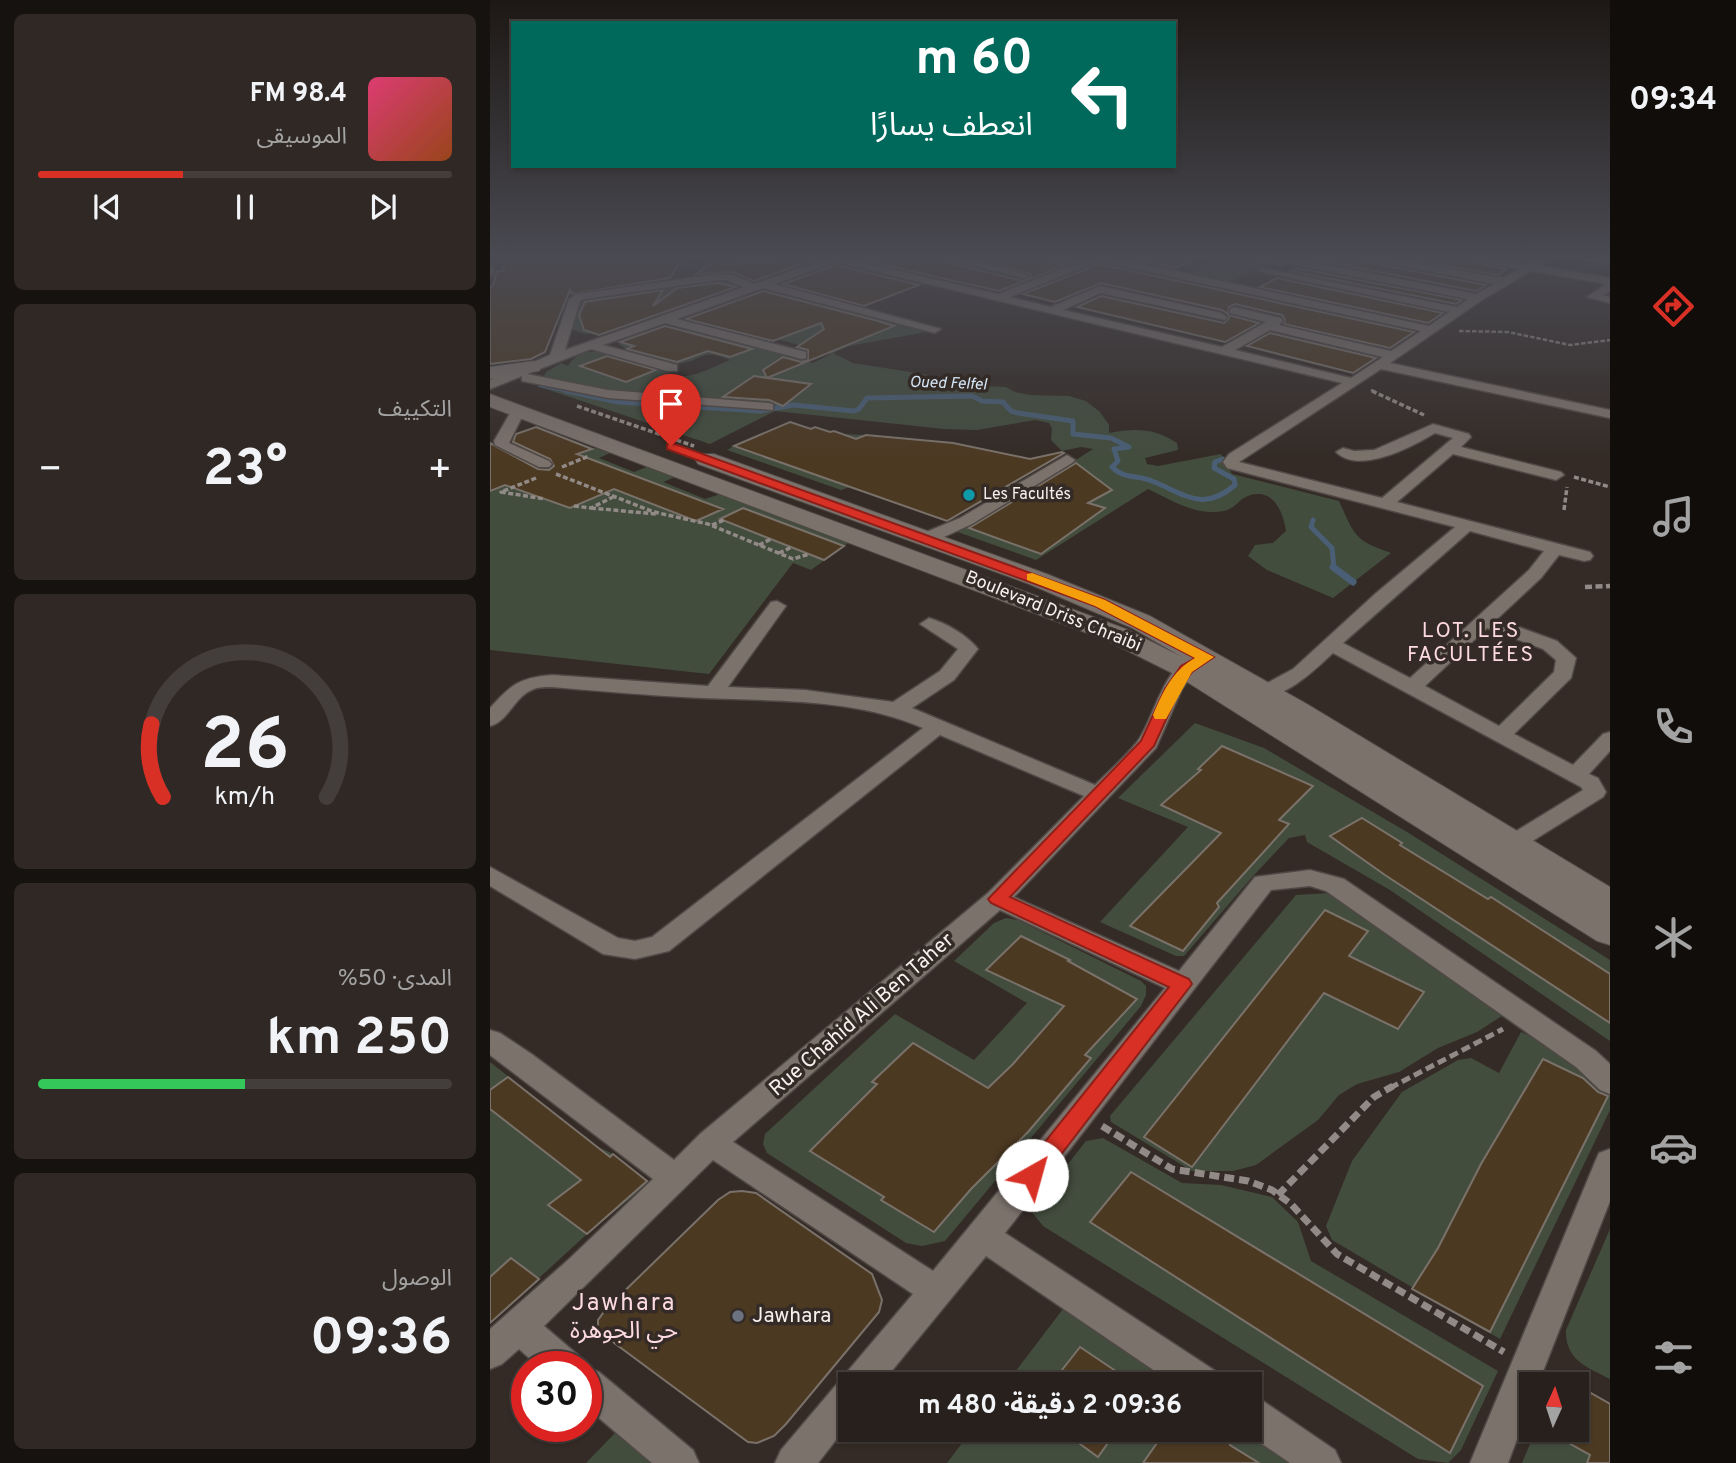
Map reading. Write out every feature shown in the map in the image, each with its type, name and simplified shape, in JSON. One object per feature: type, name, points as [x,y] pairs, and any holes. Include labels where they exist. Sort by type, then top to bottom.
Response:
[{"type":"main road","name":"Boulevard Driss Chraibi","points":[[491,385],[533,379],[925,539],[1100,603],[1610,932]]},
{"type":"main road","name":"Boulevard Driss Chraibi","points":[[533,379],[613,446],[1196,663],[1265,692],[1610,902]]},
{"type":"main road","points":[[491,385],[533,379]]},
{"type":"street","points":[[541,471],[502,445],[501,441],[562,323]]},
{"type":"street","points":[[533,379],[591,345],[658,323]]},
{"type":"street","points":[[681,323],[802,355]]},
{"type":"street","points":[[911,323],[935,329]]},
{"type":"street","points":[[1105,323],[1353,382]]},
{"type":"street","points":[[1179,340],[1210,323]]},
{"type":"street","points":[[1224,351],[1273,323]]},
{"type":"street","points":[[1412,323],[1435,328]]},
{"type":"street","points":[[1442,323],[1234,457],[1232,465],[1584,556]]},
{"type":"street","points":[[1268,326],[1392,355]]},
{"type":"street","points":[[591,345],[672,368]]},
{"type":"street","points":[[1379,365],[1610,414]]},
{"type":"street","points":[[533,379],[608,394],[768,407]]},
{"type":"street","points":[[1343,452],[1355,457],[1383,451],[1406,444],[1433,428],[1464,437],[1385,504]]},
{"type":"street","points":[[1449,449],[1563,475]]},
{"type":"street","points":[[925,539],[966,521],[1067,460]]},
{"type":"street","points":[[1265,692],[1300,673],[1466,525]]},
{"type":"street","points":[[1412,687],[1535,574],[1555,548]]},
{"type":"street","points":[[713,692],[777,606]]},
{"type":"street","points":[[1486,621],[1550,645],[1566,659],[1564,674],[1502,734]]},
{"type":"street","points":[[897,709],[951,672],[968,649],[962,642],[929,624]]},
{"type":"street","points":[[1331,645],[1592,783]]},
{"type":"street","name":"Rue Chahid Ali Ben Taher","points":[[490,1352],[711,1143],[997,899],[1148,743],[1172,689],[1196,663]]},
{"type":"street","points":[[490,720],[517,691],[529,683],[552,681],[805,696],[897,709],[1098,794]]},
{"type":"street","points":[[490,874],[612,947],[635,950],[660,944],[937,727]]},
{"type":"street","points":[[1513,843],[1595,792],[1592,783],[1610,738]]},
{"type":"street","points":[[869,1372],[983,1237],[1264,883],[1310,878],[1335,885],[1586,1059],[1610,1082]]},
{"type":"street","points":[[997,899],[1182,984]]},
{"type":"street","points":[[490,1041],[676,1178]]},
{"type":"street","points":[[711,1143],[936,1291]]},
{"type":"street","points":[[1489,1463],[1610,1162]]},
{"type":"street","points":[[983,1237],[1187,1372]]},
{"type":"street","points":[[519,1327],[547,1351]]},
{"type":"street","points":[[602,1397],[680,1463]]},
{"type":"street","points":[[794,1463],[838,1409]]},
{"type":"street","points":[[1262,1422],[1322,1463]]},
{"type":"path","points":[[1435,328],[1468,332],[1503,331],[1572,346],[1588,346],[1610,340]]},
{"type":"path","points":[[613,446],[550,472],[652,513]]},
{"type":"path","points":[[541,471],[501,492],[545,499]]},
{"type":"path","points":[[1563,475],[1564,509]]},
{"type":"path","points":[[591,508],[614,497]]},
{"type":"path","points":[[573,506],[674,516],[711,525],[793,559],[809,554]]},
{"type":"path","points":[[711,525],[724,520]]},
{"type":"path","points":[[758,545],[771,539]]},
{"type":"path","points":[[779,553],[792,547]]},
{"type":"path","points":[[1585,587],[1610,586]]},
{"type":"path","points":[[1278,1195],[1374,1097],[1526,1017]]},
{"type":"path","points":[[1081,1113],[1171,1168],[1201,1176],[1252,1182],[1293,1203],[1323,1241],[1337,1254],[1529,1366]]},
{"type":"green space","points":[[573,323],[630,323],[602,333],[585,334],[571,329]]},
{"type":"green space","points":[[721,323],[900,323],[932,331],[849,346],[833,353],[853,363],[924,374],[951,385],[1006,387],[1030,395],[1069,396],[1086,401],[1100,412],[1109,425],[1109,433],[1144,431],[1161,434],[1177,443],[1178,450],[1145,458],[1147,464],[1158,466],[1221,454],[1232,474],[1339,501],[1357,535],[1391,553],[1333,598],[1267,570],[1248,556],[1255,545],[1273,543],[1286,531],[1279,509],[1270,498],[1257,494],[1244,498],[1228,510],[1206,512],[1180,505],[1148,489],[1036,560],[955,531],[1008,503],[1093,449],[1081,447],[1062,451],[1051,440],[1052,428],[1049,423],[1035,420],[977,430],[944,429],[775,411],[710,444],[543,388],[540,382],[546,372],[561,363],[568,366],[578,356],[591,352],[623,357],[684,376],[730,360],[706,355],[685,363],[672,364],[638,354],[619,344],[638,334],[661,330],[687,330],[714,335],[813,363],[831,354]]},
{"type":"green space","points":[[843,434],[866,435],[799,468],[850,487],[841,490],[727,450],[734,446],[787,463]]},
{"type":"green space","points":[[595,448],[610,453],[599,458],[634,472],[647,467],[675,477],[663,482],[705,499],[720,494],[848,543],[811,570],[793,563],[709,674],[490,650],[490,491]]},
{"type":"green space","points":[[1195,723],[1264,748],[1407,832],[1610,960],[1610,1041],[1390,890],[1307,842],[1305,835],[1289,838],[1184,956],[1176,956],[1100,922],[1188,827],[1118,798]]},
{"type":"green space","points":[[1330,893],[1505,1014],[1477,1032],[1438,1048],[1399,1072],[1357,1084],[1339,1095],[1318,1120],[1256,1165],[1233,1171],[1192,1171],[1111,1122],[1110,1116],[1296,895]]},
{"type":"green space","points":[[1006,918],[1018,920],[1141,981],[1146,986],[1146,995],[1141,1006],[945,1241],[922,1246],[906,1243],[767,1153],[763,1144],[765,1134],[895,1014],[974,1060],[1027,1003],[954,961],[994,923]]},
{"type":"green space","points":[[1521,1032],[1561,1050],[1610,1089],[1610,1110],[1500,1339],[1332,1240],[1326,1226],[1352,1161],[1402,1092],[1458,1060],[1471,1058],[1499,1073]]},
{"type":"green space","points":[[490,1062],[598,1147],[613,1154],[650,1182],[587,1234],[490,1323]]},
{"type":"green space","points":[[1103,1138],[1182,1183],[1221,1185],[1272,1197],[1298,1222],[1311,1261],[1498,1371],[1461,1450],[1448,1463],[1418,1459],[1043,1226],[1031,1211],[1086,1141]]},
{"type":"green space","points":[[1610,1229],[1610,1379],[1573,1356],[1566,1330]]},
{"type":"green space","points":[[1066,1305],[1164,1372],[1015,1372]]},
{"type":"green space","points":[[1589,1391],[1610,1404],[1610,1463],[1522,1463],[1531,1442],[1589,1442]]},
{"type":"green space","points":[[617,1431],[653,1463],[586,1463]]},
{"type":"green space","points":[[1262,1440],[1296,1463],[947,1463],[963,1442],[1262,1442]]},
{"type":"building","points":[[490,323],[557,323],[545,352],[531,359],[490,364]]},
{"type":"building","points":[[582,323],[632,323],[599,335],[584,330]]},
{"type":"building","points":[[703,323],[820,323],[773,341]]},
{"type":"building","points":[[821,323],[885,323],[894,326],[767,378],[763,370],[783,357],[801,362],[808,360],[808,350],[797,347],[824,329]]},
{"type":"building","points":[[1146,323],[1259,323],[1225,342]]},
{"type":"building","points":[[1374,323],[1414,332],[1390,348],[1284,324]]},
{"type":"building","points":[[665,326],[752,349],[730,357],[708,351],[677,362],[627,349],[634,346],[620,342]]},
{"type":"building","points":[[1270,333],[1376,358],[1353,373],[1247,346]]},
{"type":"building","points":[[607,356],[656,370],[626,382],[580,366]]},
{"type":"building","points":[[754,376],[811,384],[783,406],[769,400],[723,397]]},
{"type":"building","points":[[790,422],[811,429],[815,427],[834,431],[856,439],[866,435],[953,443],[1030,459],[1064,453],[947,521],[734,446]]},
{"type":"building","points":[[536,427],[592,449],[577,454],[723,509],[696,521],[614,489],[570,508],[505,485],[490,491],[490,443],[538,469],[549,470],[554,466],[550,459],[513,442],[516,434]]},
{"type":"building","points":[[1076,463],[1112,490],[1088,503],[1105,508],[1041,554],[969,528]]},
{"type":"building","points":[[743,508],[844,546],[824,560],[720,519]]},
{"type":"building","points":[[1222,746],[1313,786],[1279,820],[1289,824],[1217,903],[1219,907],[1183,951],[1130,926],[1221,833],[1161,805],[1201,770],[1198,769]]},
{"type":"building","points":[[1362,818],[1402,843],[1400,845],[1488,899],[1491,897],[1610,974],[1610,1023],[1330,836]]},
{"type":"building","points":[[1325,910],[1368,931],[1349,956],[1424,992],[1398,1029],[1324,993],[1192,1167],[1144,1137]]},
{"type":"building","points":[[1021,936],[1070,960],[1068,961],[1137,999],[1085,1055],[1091,1058],[1028,1132],[971,1189],[934,1232],[881,1200],[884,1197],[810,1151],[877,1084],[872,1082],[913,1043],[988,1088],[1013,1064],[1064,1006],[986,970]]},
{"type":"building","points":[[1543,1059],[1583,1078],[1598,1092],[1608,1096],[1490,1332],[1412,1289],[1438,1248],[1481,1164]]},
{"type":"building","points":[[508,1077],[610,1157],[613,1154],[647,1181],[587,1234],[548,1205],[581,1180],[490,1109],[490,1090]]},
{"type":"building","points":[[1131,1172],[1483,1386],[1450,1453],[1090,1222]]},
{"type":"building","name":"Jawhara","points":[[730,1192],[756,1193],[872,1274],[882,1300],[879,1312],[786,1424],[774,1436],[757,1443],[748,1442],[598,1331],[598,1320],[606,1309],[718,1200]]},
{"type":"building","points":[[511,1258],[539,1279],[490,1323],[490,1277]]},
{"type":"building","points":[[1080,1347],[1117,1372],[1060,1372]]},
{"type":"building","points":[[1591,1393],[1610,1404],[1610,1463],[1587,1463],[1590,1455],[1567,1442],[1589,1442]]},
{"type":"building","points":[[1077,1442],[1109,1442],[1098,1457]]},
{"type":"building","points":[[1158,1442],[1229,1442],[1259,1463],[1143,1463]]},
{"type":"waterway","name":"Oued Felfel","points":[[540,385],[574,392]]},
{"type":"waterway","name":"Oued Felfel","points":[[566,391],[618,402],[760,411],[794,405],[854,411],[859,409],[867,398],[972,396],[982,401],[1003,402],[1011,411],[1018,413],[1073,421],[1073,434],[1111,438],[1129,447],[1114,449],[1118,461],[1112,467],[1116,471],[1203,499],[1213,498],[1235,485],[1234,479],[1214,468],[1215,462],[1223,459]]},
{"type":"waterway","name":"Oued Felfel","points":[[1313,520],[1311,527],[1332,548],[1334,568]]},
{"type":"waterway","name":"Oued Felfel","points":[[1334,568],[1353,582]]},
{"type":"slow traffic","points":[[1032,577],[1100,603],[1206,657],[1186,669],[1172,689],[1160,715]]},
{"type":"place","name":"Les Facultés","points":[[969,495]]},
{"type":"place","name":"Jawhara","points":[[738,1316]]},
{"type":"district","name":"LOT. LES FACULTÉES","points":[[1471,643]]},
{"type":"district","name":"Jawhara حي الجوهرة","points":[[624,1318]]},
{"type":"route","points":[[671,446],[1100,603],[1206,657],[1186,669],[1172,689],[1148,743],[997,899],[1182,984],[1032,1175]]}]
